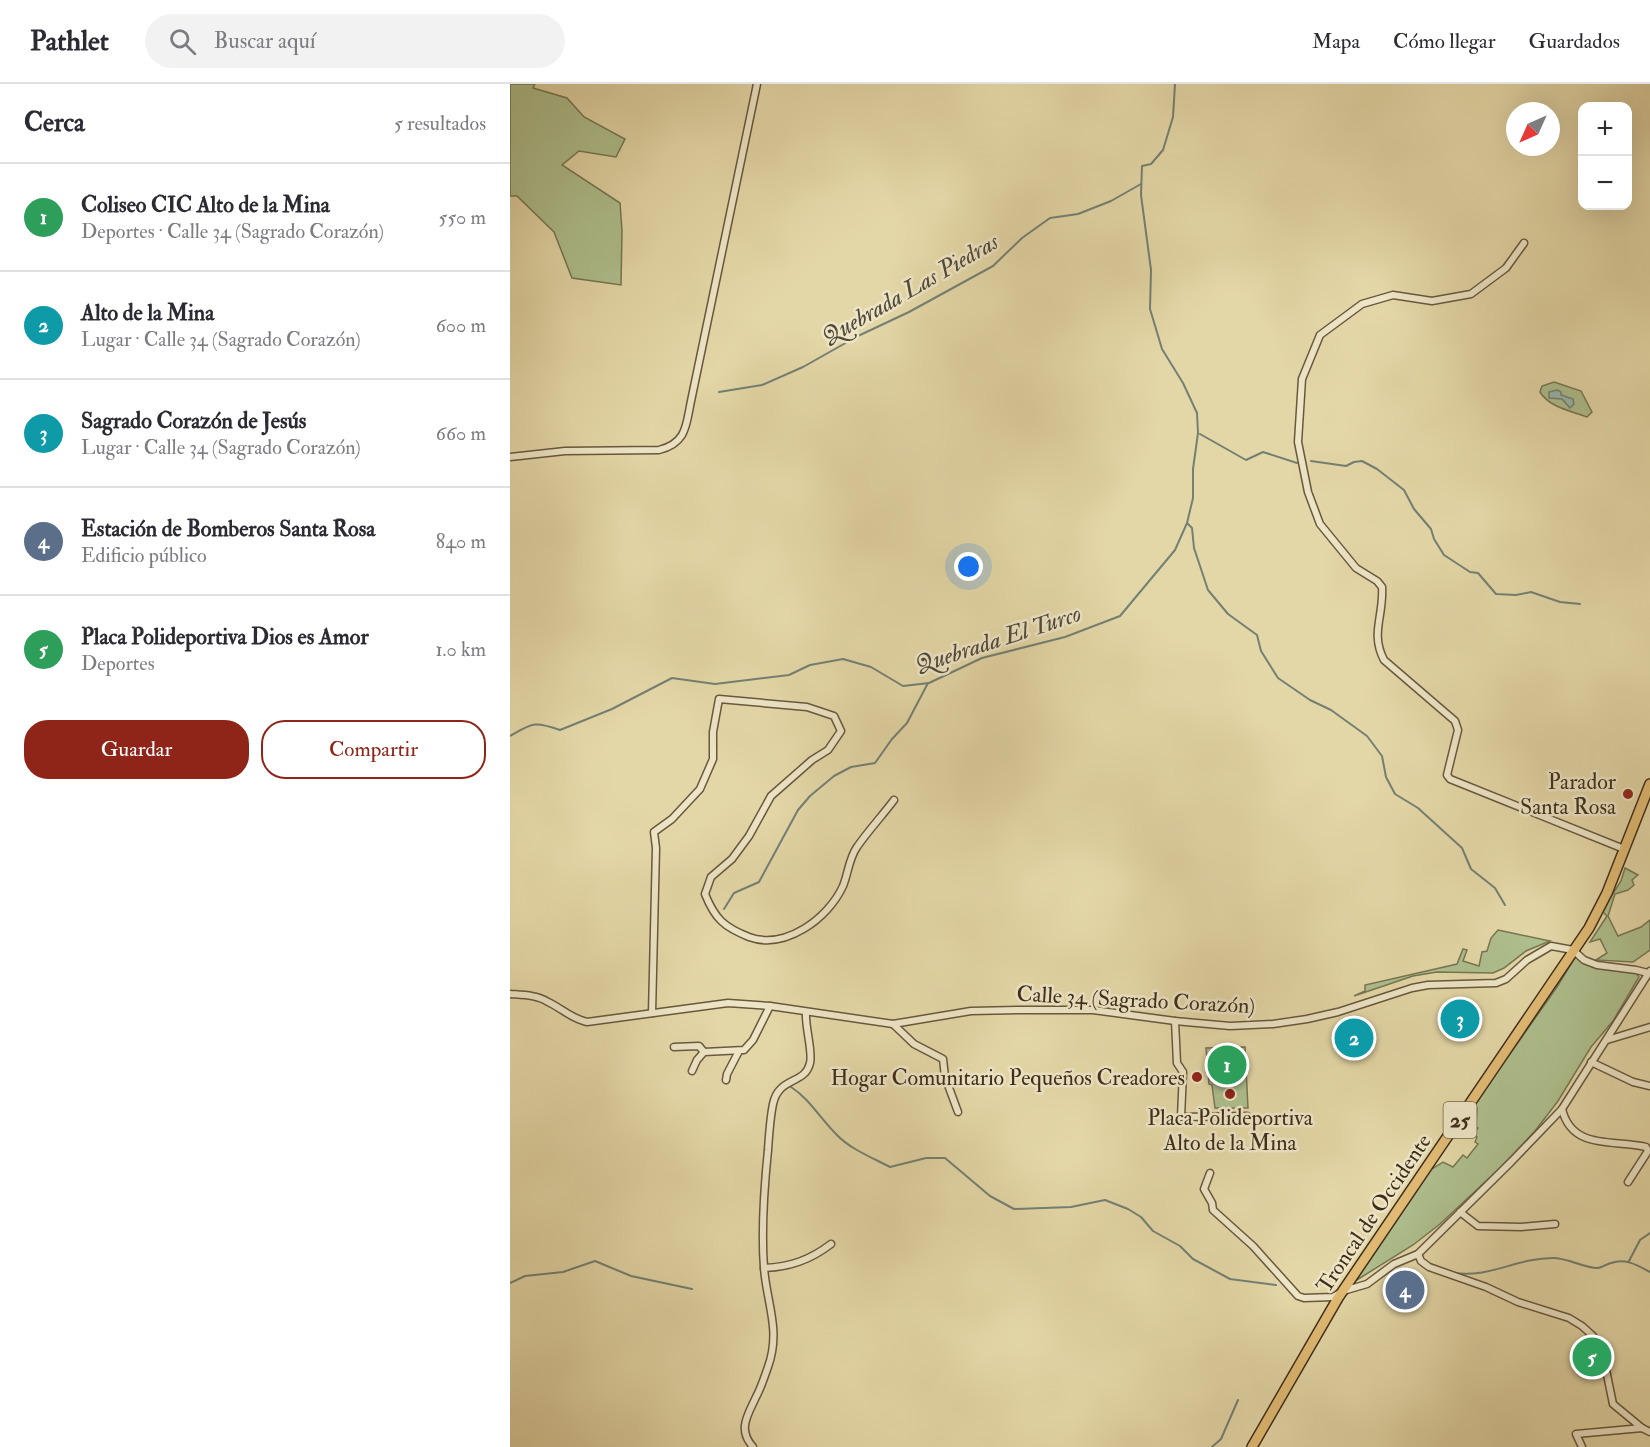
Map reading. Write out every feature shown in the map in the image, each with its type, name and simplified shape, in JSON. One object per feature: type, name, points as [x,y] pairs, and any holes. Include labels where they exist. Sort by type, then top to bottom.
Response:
[{"type":"main road","name":"Troncal de Occidente","points":[[1252,1447],[1343,1291],[1589,928],[1607,893],[1650,784]]},
{"type":"street","points":[[510,457],[565,452],[658,450],[679,441],[689,410],[757,84]]},
{"type":"street","points":[[1524,243],[1506,268],[1471,294],[1432,301],[1394,295],[1362,304],[1330,325],[1320,334],[1302,379],[1298,442],[1308,492],[1320,524],[1356,568],[1377,581],[1382,588],[1377,634],[1378,648],[1384,660],[1455,721],[1458,727],[1447,775],[1450,779],[1624,849]]},
{"type":"street","points":[[652,1013],[656,848],[654,832],[672,819],[700,789],[713,759],[713,732],[719,699],[807,706],[834,716],[841,731],[828,750],[812,760],[771,796],[749,837],[732,859],[711,877],[705,894],[712,912],[729,929],[754,938],[783,939],[805,928],[828,909],[842,888],[856,849],[894,800]]},
{"type":"street","name":"Calle 34 (Sagrado Corazón)","points":[[510,994],[533,996],[548,1001],[574,1019],[587,1022],[728,1003],[770,1006],[893,1024],[971,1011],[1093,1010],[1230,1026],[1293,1022],[1338,1012],[1428,985],[1496,983],[1506,979],[1527,960],[1551,946],[1573,950]]},
{"type":"street","points":[[1210,1173],[1204,1189],[1212,1203],[1213,1210],[1253,1246],[1298,1296],[1304,1298],[1333,1297],[1343,1291],[1367,1284],[1394,1264],[1418,1254],[1562,1109],[1649,972],[1597,965],[1584,960],[1573,950]]},
{"type":"street","points":[[692,1071],[704,1052],[744,1050],[753,1040],[770,1006]]},
{"type":"street","points":[[753,1447],[744,1431],[746,1416],[755,1400],[772,1354],[774,1332],[764,1268],[762,1194],[776,1093],[786,1083],[806,1073],[811,1060],[806,1013]]},
{"type":"street","points":[[1175,1021],[1177,1063],[1183,1072],[1181,1117],[1247,1116]]},
{"type":"street","points":[[893,1024],[914,1044],[943,1059],[945,1077],[958,1112]]},
{"type":"street","points":[[1607,1040],[1650,1027]]},
{"type":"street","points":[[674,1047],[699,1046],[704,1052]]},
{"type":"street","points":[[726,1080],[739,1051]]},
{"type":"street","points":[[1591,1062],[1633,1082],[1650,1086]]},
{"type":"street","points":[[1562,1109],[1564,1117],[1575,1132],[1599,1142],[1646,1147],[1648,1152],[1628,1182]]},
{"type":"street","points":[[1460,1212],[1478,1226],[1521,1227],[1555,1224]]},
{"type":"street","points":[[764,1268],[800,1262],[813,1257],[831,1244]]},
{"type":"street","points":[[1418,1254],[1421,1261],[1429,1267],[1486,1287],[1518,1302],[1569,1318],[1582,1326],[1593,1336],[1604,1360],[1613,1404],[1650,1432]]},
{"type":"street","points":[[1582,1447],[1576,1434],[1642,1428]]},
{"type":"green space","points":[[510,84],[535,84],[533,88],[567,98],[584,117],[625,139],[616,157],[579,151],[562,165],[620,203],[621,285],[572,278],[554,232],[517,196],[510,196]]},
{"type":"green space","points":[[1554,382],[1581,391],[1592,412],[1587,417],[1549,401],[1540,392],[1542,386]]},
{"type":"green space","points":[[1625,868],[1638,875],[1632,880],[1634,885],[1628,890],[1615,894],[1608,916],[1618,936],[1641,927],[1650,920],[1650,950],[1633,962],[1596,960],[1607,953],[1600,939],[1590,942],[1607,916],[1602,911],[1621,881]]},
{"type":"green space","points":[[1498,930],[1550,941],[1526,951],[1504,968],[1493,973],[1437,972],[1413,976],[1354,996],[1365,991],[1365,985],[1457,964],[1463,949],[1467,950],[1463,961],[1479,966],[1482,952],[1487,951],[1491,938]]},
{"type":"green space","points":[[1577,954],[1584,960],[1635,972],[1639,977],[1613,1021],[1591,1047],[1558,1101],[1535,1131],[1500,1168],[1440,1224],[1413,1245],[1352,1283],[1430,1170],[1443,1162],[1453,1167],[1463,1155],[1467,1158],[1478,1144],[1475,1142],[1477,1137],[1473,1134],[1478,1128],[1476,1127],[1477,1108],[1474,1105],[1557,987]]},
{"type":"green space","points":[[1245,1047],[1248,1108],[1215,1108],[1212,1085],[1209,1084],[1206,1048]]},
{"type":"green space","points":[[1594,1340],[1605,1369],[1590,1375],[1580,1345]]},
{"type":"water","points":[[1557,390],[1561,392],[1561,395],[1573,399],[1574,404],[1570,408],[1562,399],[1549,398],[1549,392]]},
{"type":"waterway","name":"Quebrada El Turco","points":[[510,736],[534,725],[544,725],[560,730],[612,709],[672,678],[715,684],[789,675],[810,665],[843,659],[871,667],[903,686],[929,683],[982,658],[1065,637],[1120,616],[1175,550],[1187,523],[1193,498],[1193,469],[1198,433],[1197,413],[1183,383],[1162,349],[1150,309],[1151,270],[1141,195],[1142,166],[1151,164],[1163,150],[1173,117],[1175,84]]},
{"type":"waterway","name":"Quebrada Las Piedras","points":[[719,392],[762,385],[803,367],[993,266],[1022,238],[1050,218],[1078,214],[1111,201],[1141,184]]},
{"type":"waterway","points":[[1200,434],[1246,460],[1263,452],[1297,463]]},
{"type":"waterway","points":[[1311,461],[1346,466],[1362,461],[1377,469],[1404,490],[1414,509],[1431,529],[1444,555],[1470,572],[1478,573],[1496,594],[1516,595],[1531,592],[1560,602],[1580,604]]},
{"type":"waterway","points":[[1187,523],[1192,528],[1194,548],[1208,590],[1228,614],[1257,635],[1261,651],[1278,678],[1310,700],[1331,710],[1367,736],[1382,756],[1386,777],[1395,794],[1418,808],[1462,848],[1471,869],[1495,888],[1505,905]]},
{"type":"waterway","points":[[724,909],[734,893],[759,882],[798,810],[810,796],[834,776],[851,767],[875,763],[907,723],[928,683]]},
{"type":"waterway","points":[[791,1087],[804,1097],[848,1145],[890,1167],[926,1158],[945,1158],[990,1196],[1014,1209],[1071,1207],[1105,1200],[1141,1217],[1153,1231],[1180,1246],[1193,1259],[1230,1279],[1276,1285]]},
{"type":"waterway","points":[[1629,1261],[1640,1240],[1650,1233]]},
{"type":"waterway","points":[[1454,1273],[1480,1273],[1527,1261],[1553,1258],[1594,1268],[1600,1268],[1609,1263],[1627,1262],[1650,1272]]},
{"type":"waterway","points":[[510,1283],[525,1276],[563,1272],[595,1261],[631,1276],[692,1289]]},
{"type":"waterway","points":[[1424,1261],[1435,1266]]},
{"type":"waterway","points":[[1315,1287],[1329,1279],[1337,1280]]},
{"type":"waterway","points":[[1212,1447],[1221,1439],[1238,1400]]},
{"type":"place","name":"Parador Santa Rosa","points":[[1628,794]]},
{"type":"place","name":"Sagrado Corazón de Jesús","points":[[1460,1019]]},
{"type":"place","name":"Alto de la Mina","points":[[1354,1038]]},
{"type":"place","name":"Coliseo CIC Alto de la Mina","points":[[1227,1065]]},
{"type":"place","name":"Hogar Comunitario Pequeños Creadores","points":[[1197,1077]]},
{"type":"place","name":"Placa Polideportiva Alto de la Mina","points":[[1230,1094]]},
{"type":"place","name":"Estación de Bomberos Santa Rosa","points":[[1405,1290]]},
{"type":"place","name":"Placa Polideportiva Dios es Amor","points":[[1592,1357]]}]
